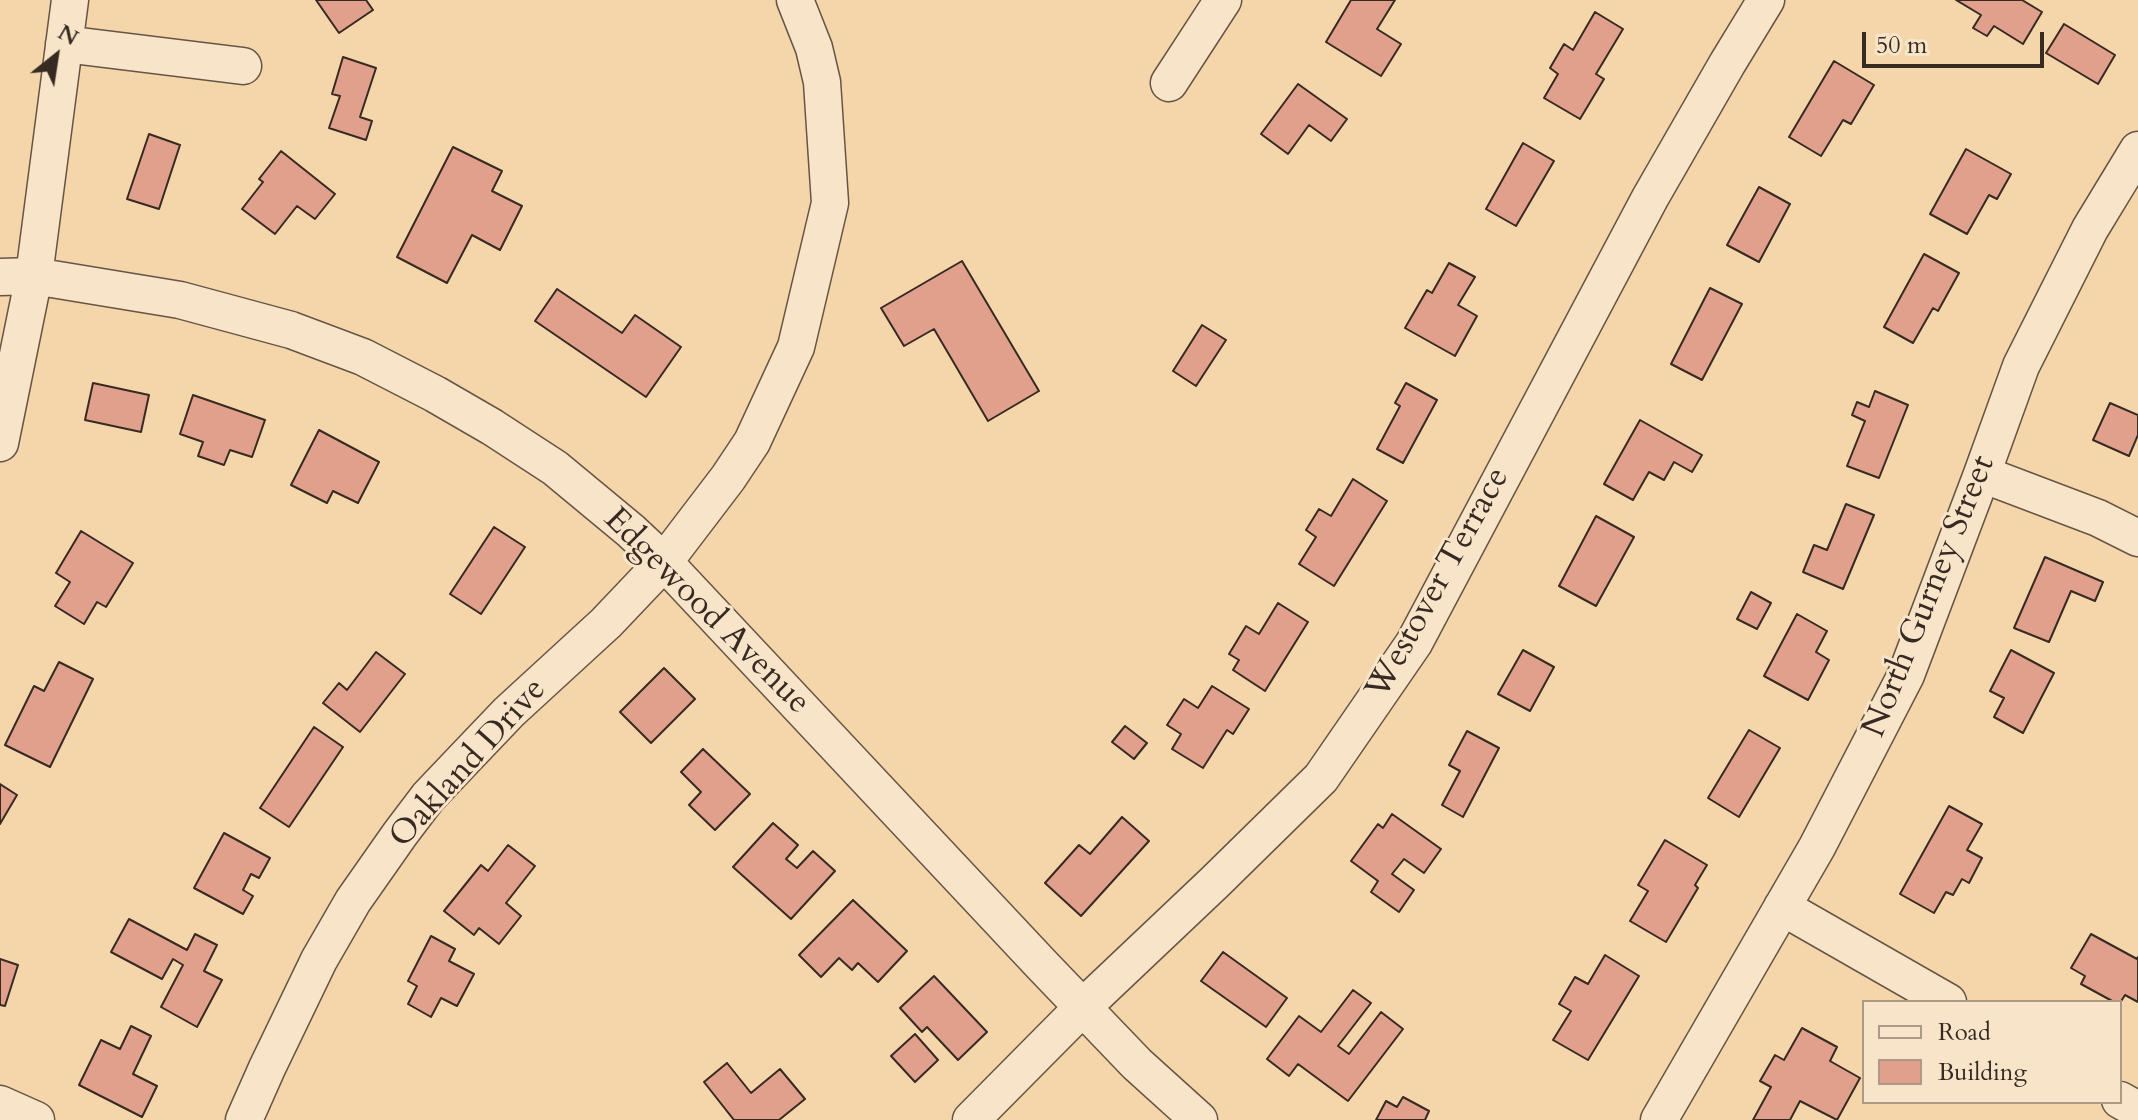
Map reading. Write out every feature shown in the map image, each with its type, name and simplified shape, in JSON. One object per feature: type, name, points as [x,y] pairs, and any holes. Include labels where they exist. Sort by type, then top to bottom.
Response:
[{"type":"street","points":[[0,443],[17,276],[64,44],[70,0]]},
{"type":"street","name":"Oakland Drive","points":[[244,1120],[319,960],[353,901],[400,834],[428,797],[509,712],[606,623],[664,562],[752,442],[796,347],[830,203],[822,82],[814,48],[795,0]]},
{"type":"street","points":[[1169,83],[1223,0]]},
{"type":"street","name":"Westover Terrace","points":[[971,1120],[1083,1007],[1321,778],[1414,643],[1642,212],[1766,0]]},
{"type":"street","points":[[64,44],[243,66]]},
{"type":"street","name":"North Gurney Street","points":[[1659,1120],[1817,847],[1906,675],[2021,366],[2090,229],[2138,150]]},
{"type":"street","name":"Edgewood Avenue","points":[[17,276],[180,300],[291,330],[363,357],[471,415],[555,468],[664,562],[1042,965],[1137,1064],[1199,1120]]},
{"type":"street","points":[[1982,474],[2098,518],[2138,538]]},
{"type":"street","points":[[1782,907],[1945,1000]]},
{"type":"street","points":[[0,1104],[36,1120]]},
{"type":"building","points":[[316,0],[366,0],[373,10],[339,33]]},
{"type":"building","points":[[1351,0],[1395,0],[1377,29],[1401,44],[1381,76],[1326,42]]},
{"type":"building","points":[[1956,0],[2022,0],[2042,12],[2023,44],[1994,26],[1987,36],[1973,28],[1981,15]]},
{"type":"building","points":[[1595,12],[1623,29],[1596,74],[1604,79],[1580,119],[1544,98],[1558,74],[1550,68],[1564,44],[1573,50]]},
{"type":"building","points":[[2064,24],[2115,55],[2098,84],[2046,53]]},
{"type":"building","points":[[343,57],[376,68],[360,117],[372,121],[366,140],[329,128],[340,96],[332,94]]},
{"type":"building","points":[[1834,61],[1874,85],[1851,124],[1843,120],[1821,156],[1789,137]]},
{"type":"building","points":[[1298,84],[1347,119],[1331,141],[1309,125],[1288,154],[1261,134]]},
{"type":"building","points":[[149,134],[180,145],[159,209],[127,199]]},
{"type":"building","points":[[1523,143],[1554,161],[1516,226],[1486,209]]},
{"type":"building","points":[[453,147],[502,171],[492,191],[522,206],[500,250],[472,235],[447,283],[397,257]]},
{"type":"building","points":[[1966,149],[2011,174],[1997,199],[1989,195],[1967,234],[1930,214]]},
{"type":"building","points":[[281,151],[335,194],[315,219],[297,206],[275,234],[242,209],[263,182],[259,179]]},
{"type":"building","points":[[1759,187],[1790,204],[1759,262],[1727,245]]},
{"type":"building","points":[[1924,254],[1959,273],[1938,311],[1933,308],[1913,343],[1884,327]]},
{"type":"building","points":[[962,261],[1039,391],[988,421],[934,329],[904,346],[881,308]]},
{"type":"building","points":[[1449,263],[1475,277],[1458,305],[1477,316],[1455,356],[1405,328],[1427,290],[1432,293]]},
{"type":"building","points":[[1710,288],[1742,304],[1702,380],[1671,364]]},
{"type":"building","points":[[557,289],[622,333],[635,315],[681,347],[646,397],[535,321]]},
{"type":"building","points":[[1202,325],[1226,340],[1196,386],[1173,371]]},
{"type":"building","points":[[93,383],[149,395],[141,432],[85,420]]},
{"type":"building","points":[[1406,383],[1437,400],[1403,463],[1377,449],[1400,406],[1395,403]]},
{"type":"building","points":[[1875,391],[1908,405],[1879,478],[1847,466],[1865,421],[1852,415],[1857,402],[1869,407]]},
{"type":"building","points":[[193,395],[265,420],[252,457],[230,450],[224,465],[198,456],[203,442],[180,434]]},
{"type":"building","points":[[2110,403],[2138,415],[2138,435],[2129,456],[2093,440]]},
{"type":"building","points":[[1640,420],[1702,455],[1692,472],[1674,462],[1664,480],[1649,472],[1633,500],[1604,484]]},
{"type":"building","points":[[319,430],[379,462],[358,503],[333,491],[327,503],[291,485]]},
{"type":"building","points":[[1353,479],[1387,501],[1334,586],[1299,564],[1316,537],[1306,530],[1319,509],[1331,516]]},
{"type":"building","points":[[1846,504],[1874,515],[1843,589],[1803,572],[1814,545],[1827,550]]},
{"type":"building","points":[[1596,516],[1634,537],[1596,606],[1559,586]]},
{"type":"building","points":[[494,527],[525,547],[481,614],[450,594]]},
{"type":"building","points":[[81,531],[133,563],[106,607],[97,602],[84,624],[55,606],[70,582],[56,573]]},
{"type":"building","points":[[2045,557],[2103,582],[2095,601],[2071,591],[2049,642],[2014,628]]},
{"type":"building","points":[[1751,592],[1771,603],[1757,629],[1737,619]]},
{"type":"building","points":[[1278,603],[1308,622],[1265,691],[1233,670],[1239,660],[1229,654],[1246,626],[1259,634]]},
{"type":"building","points":[[1797,614],[1827,631],[1816,652],[1829,660],[1808,700],[1764,676]]},
{"type":"building","points":[[1523,650],[1554,667],[1530,711],[1498,694]]},
{"type":"building","points":[[2011,650],[2054,673],[2023,733],[1994,717],[2004,698],[1990,691]]},
{"type":"building","points":[[376,652],[405,674],[360,732],[323,703],[339,683],[347,690]]},
{"type":"building","points":[[59,662],[93,679],[50,767],[5,745],[34,686],[44,691]]},
{"type":"building","points":[[664,668],[695,699],[651,743],[620,712]]},
{"type":"building","points":[[1212,686],[1249,709],[1233,734],[1227,730],[1203,768],[1172,749],[1181,734],[1167,725],[1184,699],[1198,708]]},
{"type":"building","points":[[1125,726],[1147,743],[1134,759],[1112,742]]},
{"type":"building","points":[[314,727],[343,747],[289,827],[260,808]]},
{"type":"building","points":[[1749,730],[1780,748],[1739,817],[1708,798]]},
{"type":"building","points":[[1467,731],[1499,748],[1463,817],[1442,805],[1460,771],[1449,765]]},
{"type":"building","points":[[703,749],[750,794],[715,830],[689,805],[701,792],[681,772]]},
{"type":"building","points":[[0,784],[17,795],[0,824]]},
{"type":"building","points":[[1949,806],[1982,824],[1967,850],[1982,858],[1969,883],[1962,879],[1953,895],[1946,892],[1934,913],[1900,894]]},
{"type":"building","points":[[1392,814],[1441,849],[1424,873],[1404,859],[1392,874],[1414,890],[1399,912],[1371,892],[1378,881],[1351,861],[1378,824],[1383,828]]},
{"type":"building","points":[[1122,817],[1149,841],[1081,916],[1045,883],[1079,845],[1090,854]]},
{"type":"building","points":[[773,823],[798,845],[786,859],[797,868],[813,851],[835,871],[791,919],[733,867]]},
{"type":"building","points":[[224,833],[270,858],[259,878],[251,874],[243,890],[253,896],[243,914],[194,888]]},
{"type":"building","points":[[1665,840],[1707,865],[1695,885],[1698,888],[1666,942],[1630,921],[1648,891],[1638,885]]},
{"type":"building","points":[[508,845],[535,866],[506,903],[521,916],[499,944],[479,928],[474,935],[444,911],[481,865],[488,871]]},
{"type":"building","points":[[853,900],[907,951],[878,982],[858,963],[852,970],[839,958],[821,977],[799,955]]},
{"type":"building","points":[[129,919],[187,950],[195,934],[217,945],[204,971],[222,980],[197,1027],[161,1007],[183,965],[173,959],[162,979],[111,952]]},
{"type":"building","points":[[2091,934],[2138,957],[2138,1002],[2125,995],[2122,1000],[2110,1000],[2081,984],[2085,976],[2071,968]]},
{"type":"building","points":[[431,936],[455,949],[449,961],[474,974],[457,1006],[441,998],[431,1017],[408,1004],[417,986],[408,981]]},
{"type":"building","points":[[1223,952],[1287,998],[1266,1027],[1201,981]]},
{"type":"building","points":[[1605,955],[1639,976],[1588,1060],[1553,1040],[1571,1011],[1559,1004],[1575,977],[1588,984]]},
{"type":"building","points":[[0,959],[18,965],[5,1006],[0,1005]]},
{"type":"building","points":[[934,976],[987,1032],[958,1060],[927,1027],[922,1032],[900,1008]]},
{"type":"building","points":[[1353,990],[1371,1003],[1338,1046],[1349,1054],[1381,1012],[1403,1029],[1348,1101],[1298,1064],[1289,1076],[1267,1059],[1299,1016],[1321,1032]]},
{"type":"building","points":[[131,1026],[151,1036],[133,1074],[157,1086],[142,1117],[79,1085],[101,1040],[120,1049]]},
{"type":"building","points":[[1802,1028],[1837,1047],[1830,1061],[1860,1078],[1837,1120],[1800,1101],[1790,1120],[1753,1120],[1771,1087],[1760,1081],[1775,1055],[1784,1060]]},
{"type":"building","points":[[915,1034],[938,1060],[915,1082],[891,1056]]},
{"type":"building","points":[[727,1063],[751,1093],[780,1069],[805,1099],[779,1120],[734,1120],[704,1082]]},
{"type":"building","points":[[1403,1097],[1429,1111],[1425,1120],[1376,1120],[1386,1101],[1397,1107]]}]
